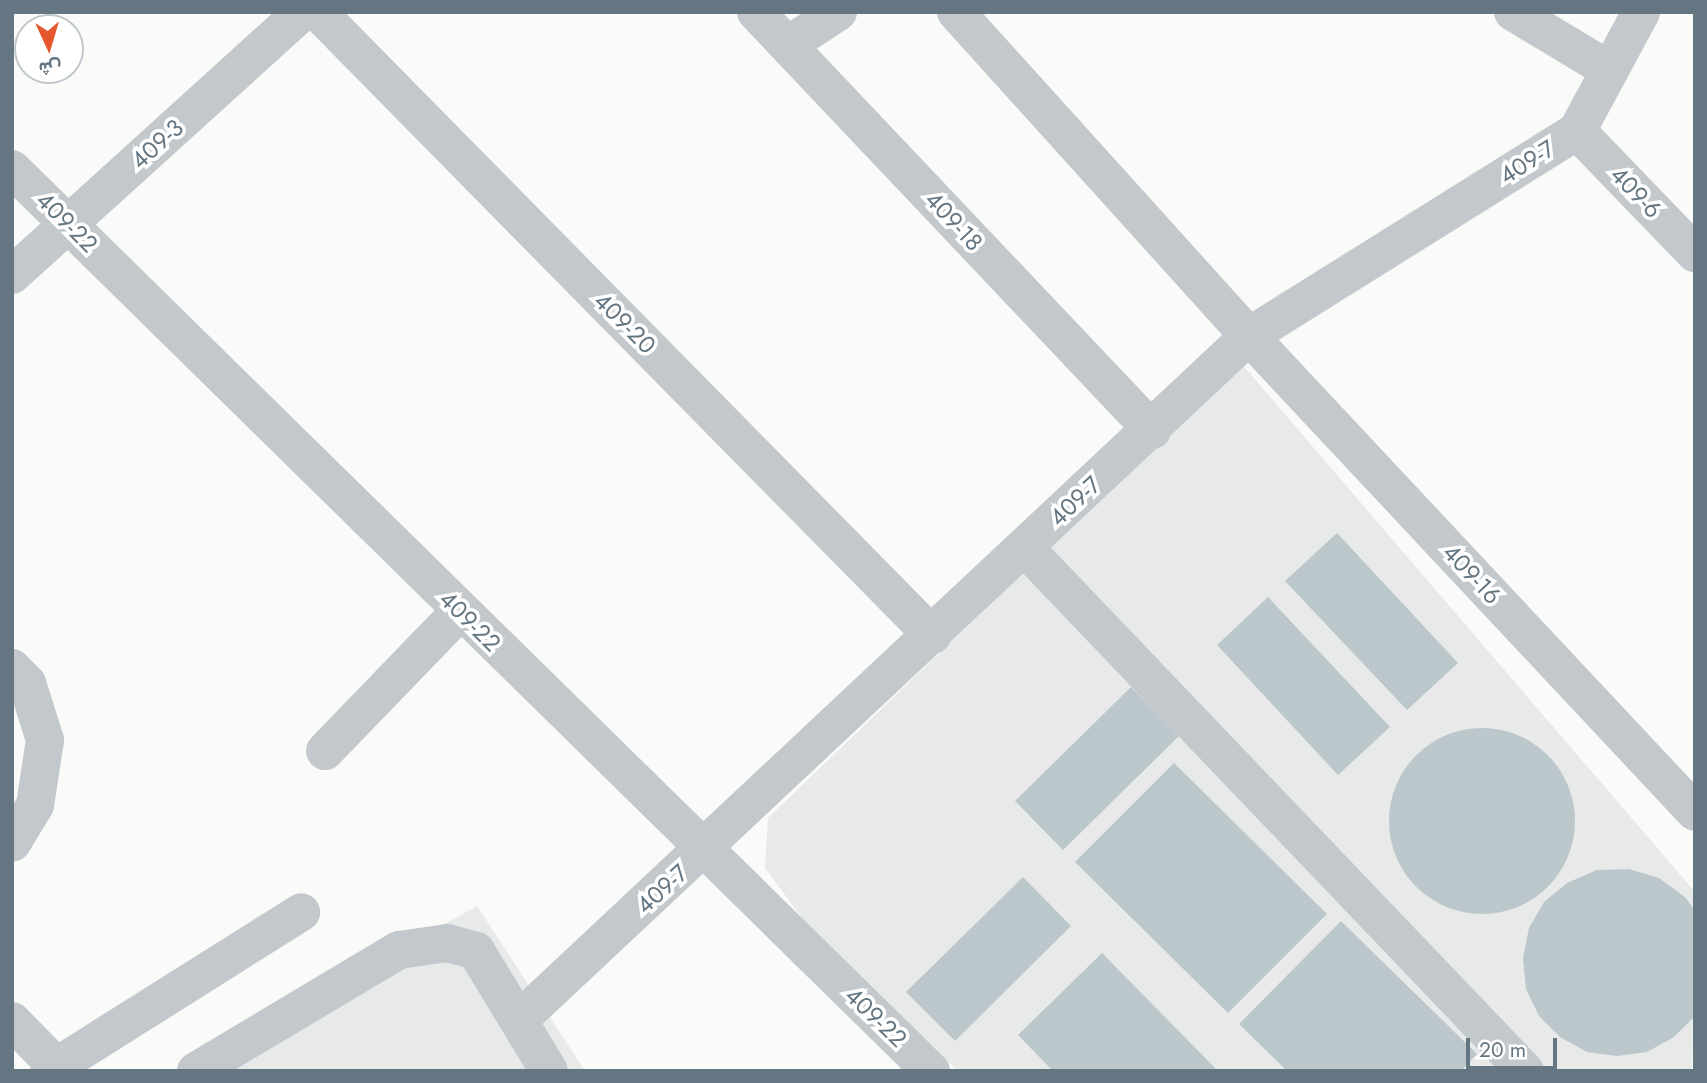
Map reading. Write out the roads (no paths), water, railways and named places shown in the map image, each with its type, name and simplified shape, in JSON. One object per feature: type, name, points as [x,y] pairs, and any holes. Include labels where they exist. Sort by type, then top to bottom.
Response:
[{"type":"street","name":"409-3","points":[[12,275],[302,12]]},
{"type":"street","name":"409-20","points":[[318,12],[932,635]]},
{"type":"street","name":"409-18","points":[[756,12],[1152,430]]},
{"type":"street","points":[[788,45],[838,12]]},
{"type":"street","name":"409-16","points":[[956,12],[1249,336],[1695,812]]},
{"type":"street","points":[[1513,12],[1609,70]]},
{"type":"street","name":"409-7","points":[[519,1020],[704,852],[1249,336],[1577,131],[1641,12]]},
{"type":"street","name":"409-6","points":[[1577,131],[1695,253]]},
{"type":"street","name":"409-22","points":[[12,169],[704,852],[931,1071]]},
{"type":"street","points":[[1025,548],[1525,1071]]},
{"type":"street","points":[[324,751],[460,611]]},
{"type":"street","points":[[12,668],[27,682],[45,740],[35,805],[12,843]]},
{"type":"street","points":[[12,1021],[53,1068],[301,912]]},
{"type":"street","points":[[196,1071],[399,950],[428,943],[476,951],[549,1071]]}]
